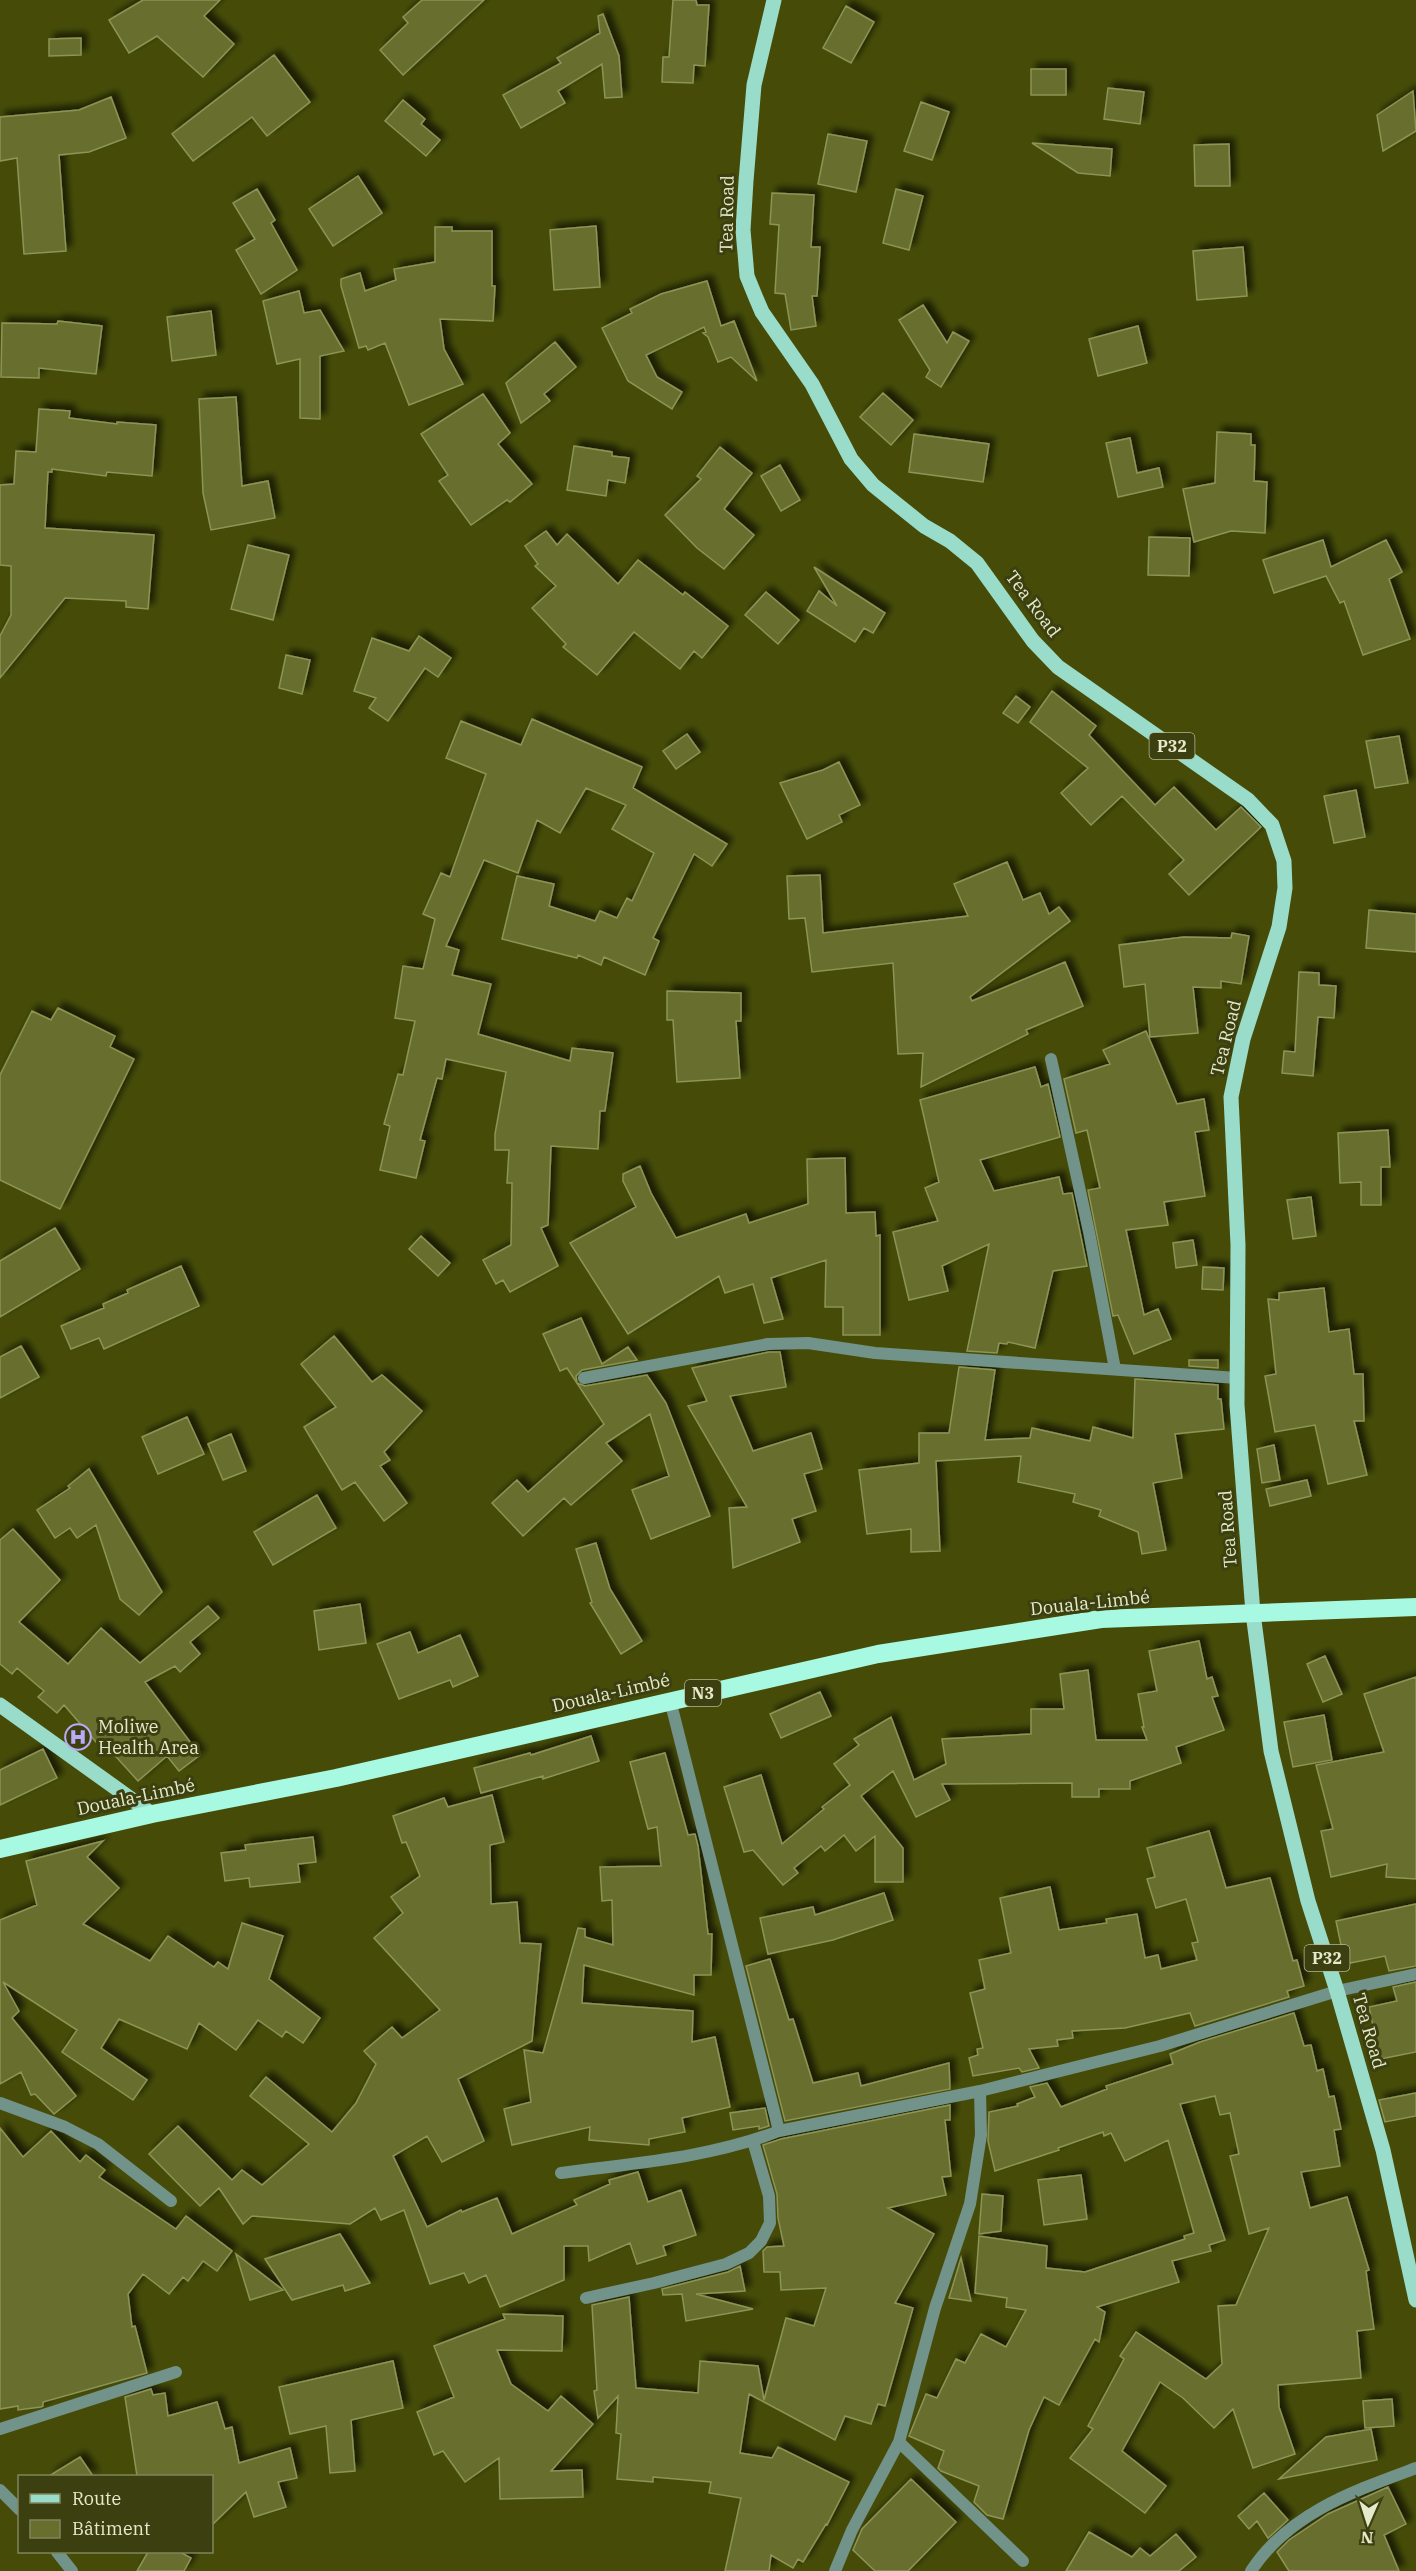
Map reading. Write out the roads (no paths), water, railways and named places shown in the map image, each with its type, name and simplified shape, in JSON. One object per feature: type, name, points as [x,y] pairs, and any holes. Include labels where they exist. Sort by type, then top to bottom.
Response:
[{"type":"highway","name":"Douala-Limbé","points":[[0,1849],[152,1814],[336,1778],[878,1654],[1101,1619],[1416,1607]]},
{"type":"main road","name":"Tea Road","points":[[774,0],[754,85],[743,230],[747,276],[762,312],[812,384],[850,459],[873,484],[924,526],[950,541],[977,563],[1033,641],[1058,667],[1248,800],[1272,825],[1284,861],[1285,888],[1279,927],[1243,1039],[1231,1097],[1238,1245],[1237,1405],[1253,1613],[1271,1751],[1308,1901],[1337,1991],[1383,2150],[1416,2300]]},
{"type":"main road","points":[[0,1705],[152,1814]]},
{"type":"street","points":[[1051,1059],[1089,1232],[1115,1369]]},
{"type":"street","points":[[584,1378],[768,1344],[808,1343],[875,1353],[1237,1378]]},
{"type":"street","points":[[670,1700],[779,2131]]},
{"type":"street","points":[[561,2173],[705,2153],[753,2141],[779,2131],[980,2091],[1160,2046],[1337,1991],[1416,1974]]},
{"type":"street","points":[[835,2571],[852,2530],[898,2442],[935,2308],[970,2204],[981,2134],[980,2091]]},
{"type":"street","points":[[0,2103],[65,2127],[98,2144],[171,2201]]},
{"type":"street","points":[[586,2298],[726,2264],[749,2253],[761,2241],[770,2223],[769,2196],[753,2141]]},
{"type":"street","points":[[0,2430],[176,2372]]},
{"type":"street","points":[[898,2442],[1023,2561]]},
{"type":"street","points":[[1251,2571],[1274,2543],[1304,2516],[1358,2489],[1416,2468]]},
{"type":"street","points":[[0,2490],[18,2508]]},
{"type":"street","points":[[58,2553],[72,2571]]},
{"type":"place","name":"Moliwe Health Area","points":[[78,1737]]}]
